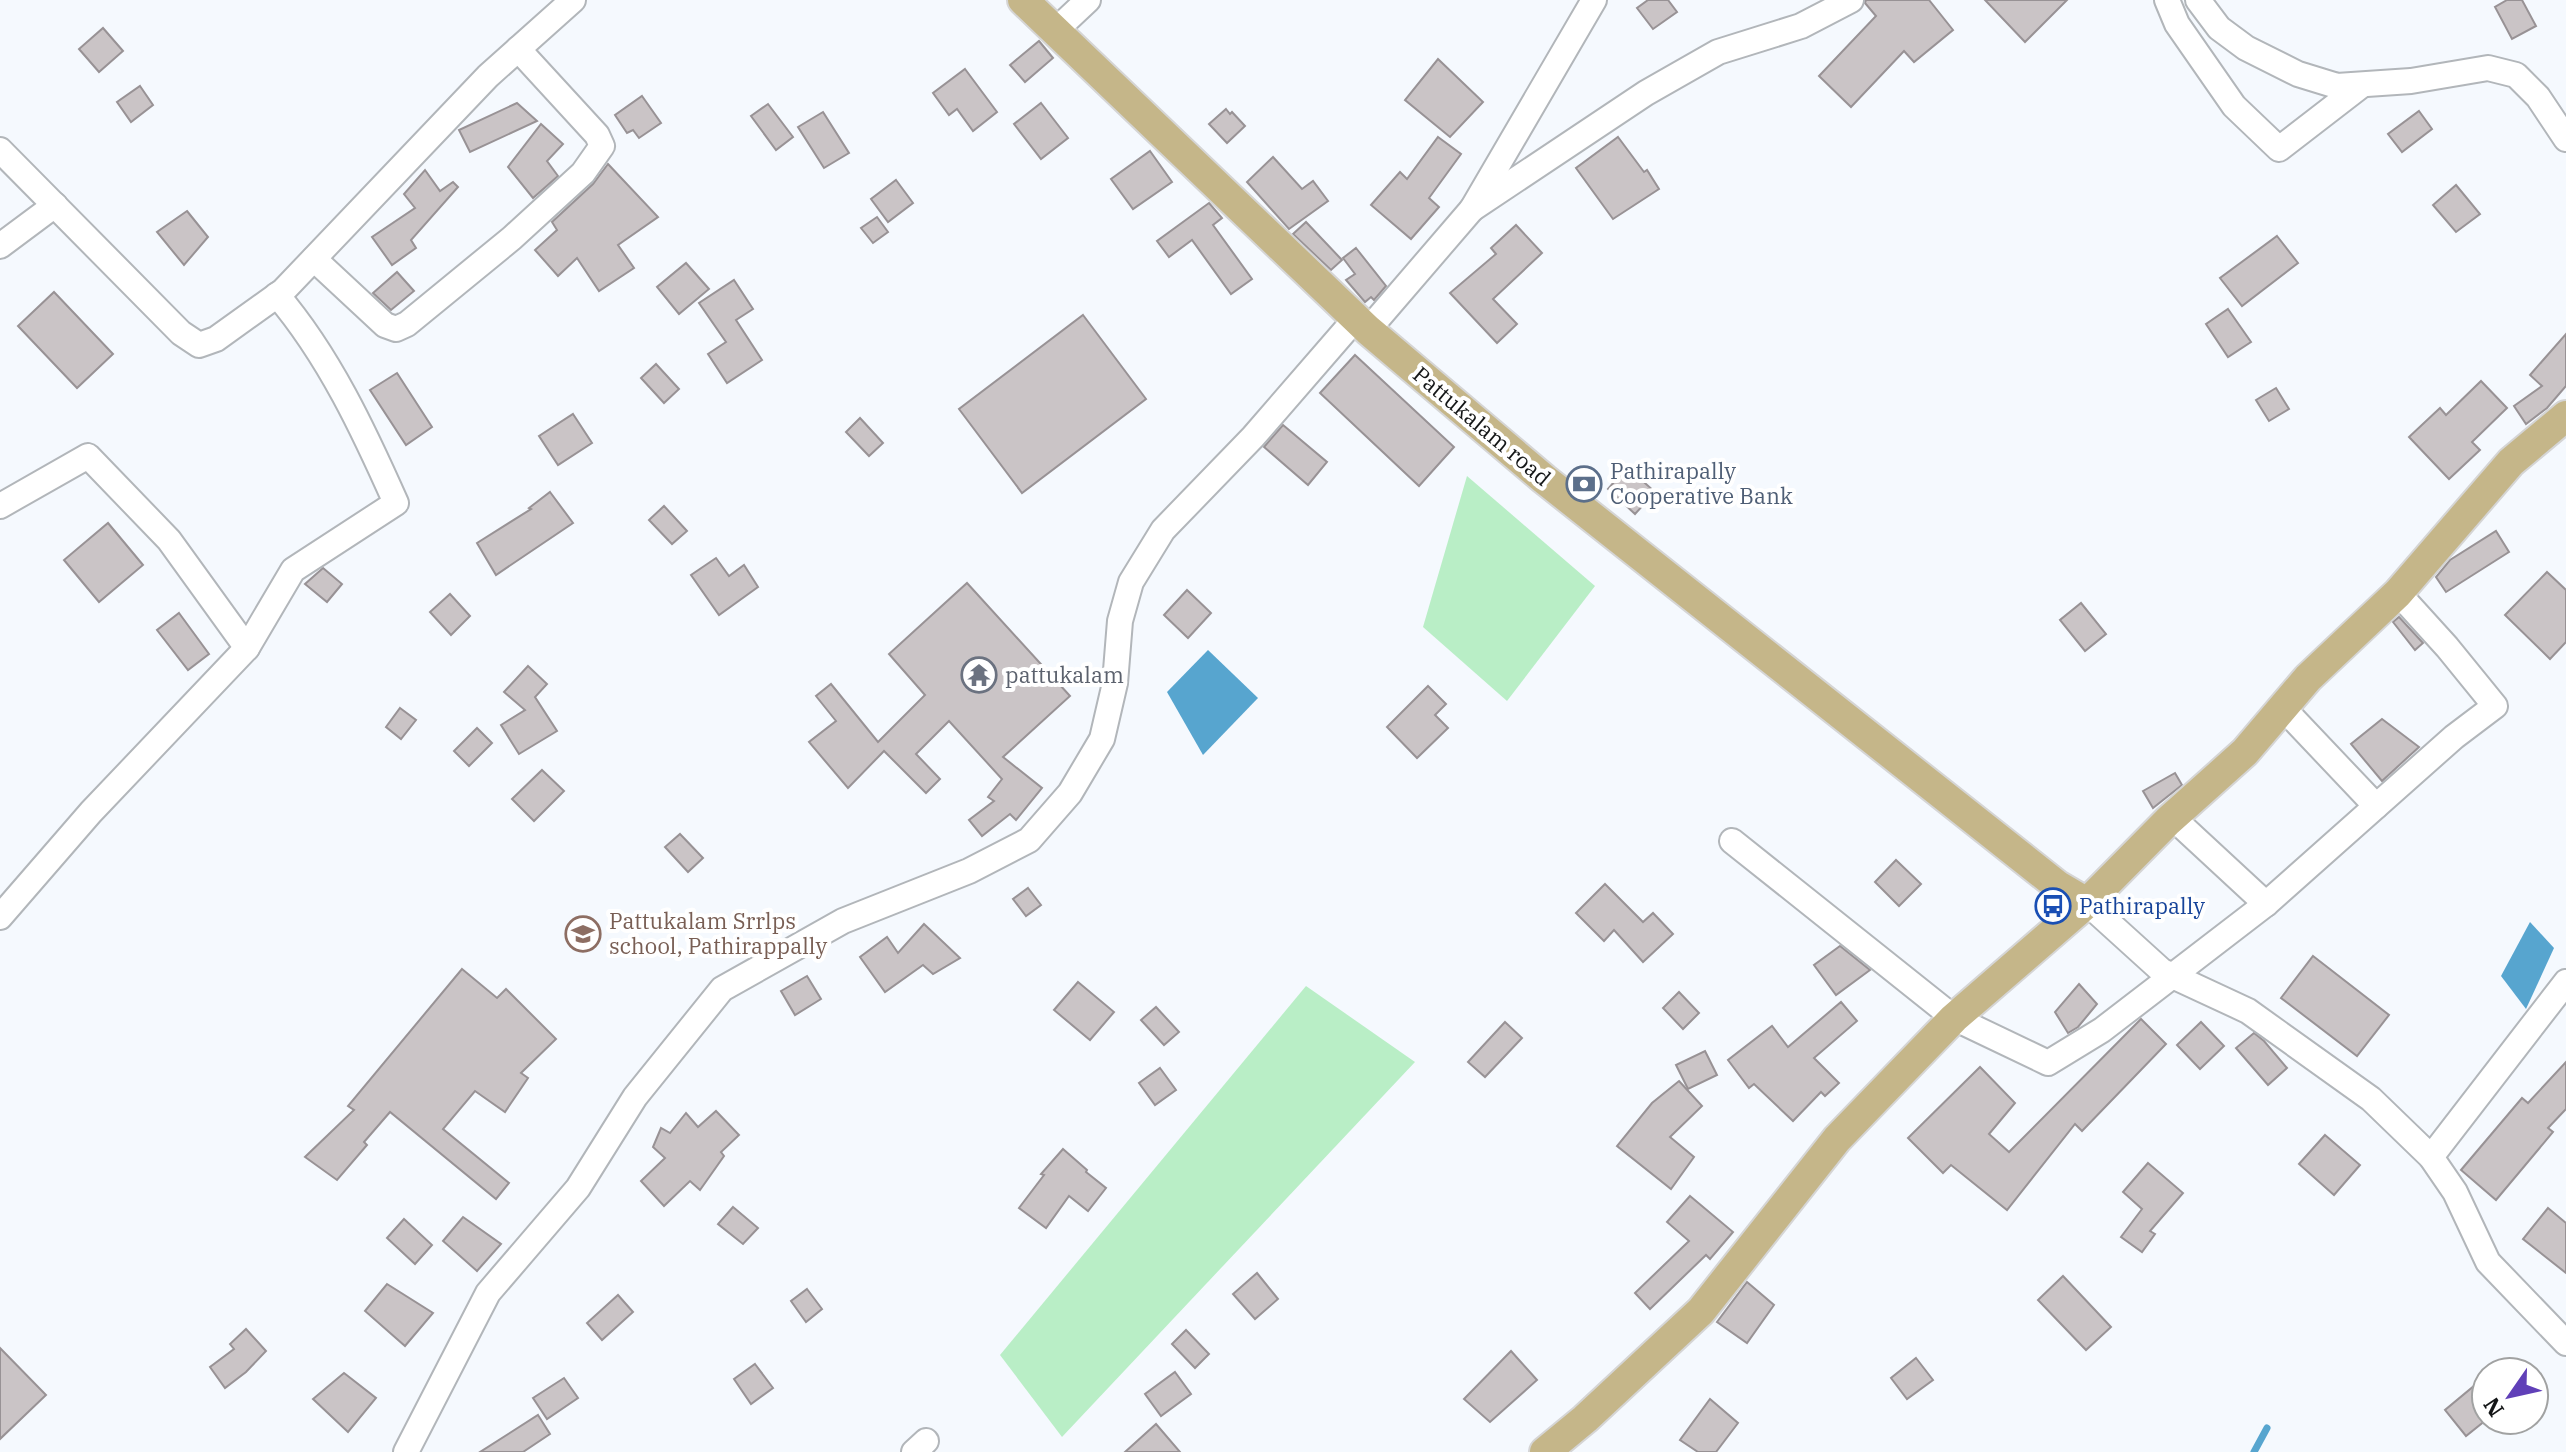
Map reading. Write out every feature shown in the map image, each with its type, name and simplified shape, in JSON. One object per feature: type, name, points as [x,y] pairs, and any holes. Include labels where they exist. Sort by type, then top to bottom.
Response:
[{"type":"main road","name":"Pattukalam road","points":[[1023,0],[1362,324],[1544,479],[2058,886],[2087,903]]},
{"type":"main road","points":[[1545,1452],[1701,1311],[1837,1139],[1954,1018],[2087,903],[2172,817],[2245,752],[2308,678],[2398,593],[2511,462],[2566,416]]},
{"type":"street","points":[[0,150],[181,333],[199,345],[216,339],[277,295],[455,110],[573,0]]},
{"type":"street","points":[[1055,31],[1088,0]]},
{"type":"street","points":[[1472,209],[1594,0]]},
{"type":"street","points":[[406,1452],[488,1293],[578,1188],[635,1097],[722,989],[843,921],[969,871],[1029,840],[1070,793],[1102,739],[1115,683],[1120,621],[1131,582],[1163,530],[1472,209],[1646,93],[1718,52],[1801,26],[1851,0]]},
{"type":"street","points":[[2167,0],[2177,24],[2234,106],[2279,149],[2362,85]]},
{"type":"street","points":[[2198,0],[2219,28],[2246,48],[2298,74],[2337,86],[2411,81],[2488,68],[2516,75],[2538,97],[2566,139]]},
{"type":"street","points":[[314,259],[385,325],[396,329],[407,324],[489,257],[583,173],[602,146],[597,135],[518,49]]},
{"type":"street","points":[[0,246],[55,205]]},
{"type":"street","points":[[0,917],[91,812],[247,648],[293,570],[396,503],[360,422],[294,315],[277,295]]},
{"type":"street","points":[[0,506],[88,456],[169,540],[247,648]]},
{"type":"street","points":[[1732,841],[1954,1018],[2048,1063],[2102,1030],[2266,904],[2454,737],[2495,706],[2398,593]]},
{"type":"street","points":[[2283,708],[2376,806]]},
{"type":"street","points":[[2172,817],[2266,904]]},
{"type":"street","points":[[2087,903],[2162,971],[2248,1011],[2371,1099],[2431,1157],[2455,1192],[2488,1262],[2566,1343]]},
{"type":"street","points":[[2431,1157],[2566,982]]},
{"type":"green space","points":[[1467,476],[1595,586],[1507,701],[1423,627]]},
{"type":"green space","points":[[1306,986],[1415,1062],[1062,1437],[1000,1355]]},
{"type":"water","points":[[1208,650],[1258,698],[1203,755],[1167,692]]},
{"type":"water","points":[[2530,922],[2554,948],[2526,1009],[2501,976]]},
{"type":"building","points":[[1648,0],[1668,0],[1677,12],[1653,29],[1637,8]]},
{"type":"building","points":[[1866,0],[1929,0],[1953,30],[1914,62],[1904,51],[1851,107],[1819,76],[1876,16],[1865,3]]},
{"type":"building","points":[[1985,0],[2067,0],[2025,42]]},
{"type":"building","points":[[2507,0],[2522,0],[2536,26],[2512,39],[2495,7]]},
{"type":"building","points":[[103,28],[123,51],[99,72],[79,49]]},
{"type":"building","points":[[1039,41],[1053,58],[1025,82],[1010,65]]},
{"type":"building","points":[[1438,59],[1483,102],[1450,137],[1405,100]]},
{"type":"building","points":[[965,69],[997,112],[973,131],[957,109],[949,115],[933,93]]},
{"type":"building","points":[[140,86],[153,105],[131,122],[117,102]]},
{"type":"building","points":[[642,96],[661,123],[639,138],[633,130],[627,133],[615,115]]},
{"type":"building","points":[[517,103],[537,121],[470,152],[459,130]]},
{"type":"building","points":[[1041,103],[1068,138],[1041,159],[1014,124]]},
{"type":"building","points":[[768,104],[793,137],[776,150],[751,116]]},
{"type":"building","points":[[1226,109],[1245,126],[1227,143],[1209,124]]},
{"type":"building","points":[[2419,111],[2432,129],[2402,152],[2388,134]]},
{"type":"building","points":[[823,112],[849,153],[824,168],[798,127]]},
{"type":"building","points":[[541,124],[563,144],[547,161],[558,176],[533,198],[508,167]]},
{"type":"building","points":[[1438,137],[1461,154],[1429,198],[1439,207],[1411,239],[1371,205],[1400,172],[1407,179]]},
{"type":"building","points":[[1618,137],[1659,189],[1613,219],[1576,168]]},
{"type":"building","points":[[1150,151],[1172,182],[1133,209],[1111,179]]},
{"type":"building","points":[[1273,157],[1302,189],[1313,181],[1328,201],[1289,229],[1247,182]]},
{"type":"building","points":[[608,164],[658,217],[618,245],[634,268],[599,291],[577,258],[558,276],[535,250],[557,230],[552,222],[593,184]]},
{"type":"building","points":[[425,170],[440,191],[453,182],[458,187],[411,240],[416,248],[392,265],[372,237],[415,208],[404,194]]},
{"type":"building","points":[[896,180],[913,203],[888,222],[871,199]]},
{"type":"building","points":[[2456,185],[2480,214],[2456,232],[2433,205]]},
{"type":"building","points":[[1209,203],[1222,218],[1213,225],[1252,279],[1231,294],[1192,240],[1169,257],[1157,241]]},
{"type":"building","points":[[187,211],[208,237],[184,265],[157,232]]},
{"type":"building","points":[[877,217],[888,232],[873,243],[861,228]]},
{"type":"building","points":[[1306,222],[1342,260],[1331,270],[1293,234]]},
{"type":"building","points":[[1516,225],[1542,253],[1493,299],[1517,324],[1497,343],[1450,293],[1496,254],[1491,248]]},
{"type":"building","points":[[2277,236],[2298,263],[2242,306],[2220,278]]},
{"type":"building","points":[[1356,248],[1386,286],[1374,300],[1371,297],[1365,302],[1346,280],[1355,274],[1343,258]]},
{"type":"building","points":[[686,263],[709,289],[679,314],[657,287]]},
{"type":"building","points":[[397,272],[414,291],[391,310],[373,293]]},
{"type":"building","points":[[734,280],[753,309],[736,320],[762,360],[727,383],[708,354],[726,342],[699,303]]},
{"type":"building","points":[[54,292],[113,354],[77,388],[18,326]]},
{"type":"building","points":[[2228,309],[2251,342],[2228,357],[2206,324]]},
{"type":"building","points":[[1083,315],[1146,399],[1022,493],[959,409]]},
{"type":"building","points":[[2566,334],[2566,386],[2547,408],[2526,424],[2514,406],[2542,386],[2530,375]]},
{"type":"building","points":[[1355,355],[1454,447],[1419,486],[1320,393]]},
{"type":"building","points":[[656,364],[679,389],[664,403],[641,378]]},
{"type":"building","points":[[397,373],[432,427],[406,445],[370,390]]},
{"type":"building","points":[[2481,381],[2507,408],[2472,442],[2480,450],[2449,479],[2409,437],[2440,408],[2446,415]]},
{"type":"building","points":[[2276,388],[2289,409],[2269,421],[2256,400]]},
{"type":"building","points":[[573,414],[592,443],[558,465],[539,436]]},
{"type":"building","points":[[860,418],[883,443],[869,456],[846,432]]},
{"type":"building","points":[[1283,425],[1327,462],[1308,485],[1264,447]]},
{"type":"building","points":[[1627,467],[1655,492],[1635,514],[1608,489]]},
{"type":"building","points":[[550,492],[573,523],[496,575],[477,543],[531,509]]},
{"type":"building","points":[[664,506],[687,531],[672,544],[649,520]]},
{"type":"building","points":[[108,523],[143,565],[99,602],[64,560]]},
{"type":"building","points":[[2496,531],[2509,552],[2446,592],[2436,577],[2450,560]]},
{"type":"building","points":[[716,558],[729,576],[744,565],[758,587],[719,615],[691,575]]},
{"type":"building","points":[[323,568],[342,584],[327,602],[305,584]]},
{"type":"building","points":[[2547,572],[2566,590],[2566,642],[2550,659],[2505,615]]},
{"type":"building","name":"pattukalam","points":[[967,583],[1070,696],[1003,757],[1042,788],[1016,820],[1010,814],[982,836],[969,820],[994,801],[988,797],[1002,779],[949,721],[916,754],[940,779],[926,793],[884,751],[848,788],[809,742],[836,721],[816,696],[831,684],[878,742],[925,695],[889,654]]},
{"type":"building","points":[[1187,590],[1211,613],[1188,638],[1164,615]]},
{"type":"building","points":[[450,594],[470,616],[451,635],[430,612]]},
{"type":"building","points":[[2081,603],[2106,634],[2085,651],[2060,620]]},
{"type":"building","points":[[179,613],[209,654],[188,670],[157,630]]},
{"type":"building","points":[[2399,617],[2423,643],[2415,650],[2393,622]]},
{"type":"building","points":[[528,666],[547,684],[535,697],[557,731],[519,754],[501,725],[525,710],[504,692]]},
{"type":"building","points":[[1428,686],[1446,704],[1435,715],[1448,728],[1417,758],[1387,727]]},
{"type":"building","points":[[400,708],[416,720],[401,739],[386,727]]},
{"type":"building","points":[[2382,719],[2419,747],[2382,781],[2351,744]]},
{"type":"building","points":[[477,728],[492,743],[469,766],[454,751]]},
{"type":"building","points":[[542,770],[564,791],[534,821],[512,799]]},
{"type":"building","points":[[2175,773],[2182,785],[2153,808],[2143,791]]},
{"type":"building","points":[[680,834],[703,858],[688,872],[665,847]]},
{"type":"building","points":[[1896,860],[1921,884],[1899,906],[1875,882]]},
{"type":"building","points":[[1605,884],[1643,922],[1653,913],[1673,934],[1643,962],[1614,930],[1604,941],[1576,913]]},
{"type":"building","points":[[1028,888],[1041,905],[1026,916],[1013,899]]},
{"type":"building","points":[[924,924],[960,958],[933,974],[923,965],[885,992],[860,957],[887,937],[898,953]]},
{"type":"building","points":[[1840,946],[1870,970],[1836,995],[1814,965]]},
{"type":"building","points":[[2313,956],[2389,1015],[2357,1056],[2281,998]]},
{"type":"building","points":[[462,969],[497,998],[506,989],[556,1039],[521,1073],[528,1078],[505,1112],[475,1091],[443,1129],[509,1183],[496,1199],[390,1112],[337,1180],[305,1157],[354,1110],[348,1106]]},
{"type":"building","points":[[807,976],[821,999],[795,1015],[781,991]]},
{"type":"building","points":[[1078,982],[1114,1012],[1090,1040],[1054,1010]]},
{"type":"building","points":[[2079,984],[2097,1004],[2078,1027],[2068,1033],[2055,1012]]},
{"type":"building","points":[[1679,992],[1699,1013],[1683,1029],[1663,1008]]},
{"type":"building","points":[[1841,1002],[1857,1021],[1814,1058],[1839,1083],[1825,1096],[1821,1092],[1793,1121],[1754,1084],[1749,1088],[1728,1060],[1772,1026],[1788,1047]]},
{"type":"building","points":[[1156,1007],[1179,1032],[1164,1045],[1141,1020]]},
{"type":"building","points":[[2141,1019],[2166,1044],[2082,1131],[2075,1124],[2007,1210],[1951,1165],[1943,1173],[1908,1138],[1980,1067],[2015,1103],[1989,1134],[2009,1152]]},
{"type":"building","points":[[1505,1022],[1522,1038],[1485,1077],[1468,1062]]},
{"type":"building","points":[[2201,1022],[2224,1046],[2200,1069],[2177,1045]]},
{"type":"building","points":[[2254,1033],[2287,1068],[2268,1085],[2236,1048]]},
{"type":"building","points":[[1705,1051],[1717,1075],[1688,1089],[1676,1065]]},
{"type":"building","points":[[2566,1062],[2566,1109],[2548,1128],[2553,1132],[2496,1200],[2461,1170],[2522,1098],[2528,1103]]},
{"type":"building","points":[[1160,1068],[1176,1090],[1155,1105],[1139,1083]]},
{"type":"building","points":[[1679,1081],[1702,1106],[1670,1137],[1694,1157],[1671,1189],[1617,1146],[1652,1103]]},
{"type":"building","points":[[716,1111],[739,1135],[721,1152],[724,1156],[700,1190],[690,1181],[664,1206],[641,1181],[665,1158],[653,1147],[661,1128],[670,1133],[686,1113],[698,1127]]},
{"type":"building","points":[[2325,1135],[2360,1165],[2334,1195],[2299,1164]]},
{"type":"building","points":[[1063,1149],[1106,1188],[1088,1211],[1069,1196],[1046,1228],[1019,1208],[1044,1175],[1041,1174]]},
{"type":"building","points":[[2148,1163],[2183,1193],[2150,1231],[2155,1234],[2142,1252],[2121,1237],[2142,1209],[2123,1192]]},
{"type":"building","points":[[1690,1196],[1733,1232],[1710,1259],[1706,1255],[1650,1309],[1635,1293],[1689,1241],[1667,1222]]},
{"type":"building","points":[[733,1207],[758,1228],[743,1244],[718,1224]]},
{"type":"building","points":[[2548,1208],[2566,1223],[2566,1273],[2523,1239]]},
{"type":"building","points":[[463,1217],[501,1244],[477,1271],[443,1241]]},
{"type":"building","points":[[404,1219],[432,1245],[415,1264],[387,1238]]},
{"type":"building","points":[[1257,1273],[1278,1299],[1255,1319],[1233,1294]]},
{"type":"building","points":[[2063,1276],[2111,1327],[2086,1350],[2038,1300]]},
{"type":"building","points":[[1747,1282],[1774,1305],[1747,1343],[1717,1322]]},
{"type":"building","points":[[387,1284],[433,1313],[405,1346],[365,1311]]},
{"type":"building","points":[[807,1289],[822,1309],[806,1322],[791,1301]]},
{"type":"building","points":[[618,1295],[633,1312],[602,1340],[587,1323]]},
{"type":"building","points":[[246,1329],[266,1351],[225,1388],[210,1367],[234,1349],[230,1344]]},
{"type":"building","points":[[1186,1330],[1209,1354],[1195,1368],[1172,1344]]},
{"type":"building","points":[[0,1348],[46,1395],[0,1439]]},
{"type":"building","points":[[1511,1351],[1537,1380],[1490,1422],[1464,1399]]},
{"type":"building","points":[[1916,1358],[1933,1380],[1907,1399],[1891,1378]]},
{"type":"building","points":[[755,1364],[773,1388],[751,1404],[734,1379]]},
{"type":"building","points":[[1175,1372],[1191,1394],[1161,1416],[1145,1394]]},
{"type":"building","points":[[344,1373],[376,1398],[348,1432],[313,1399]]},
{"type":"building","points":[[564,1378],[578,1398],[547,1419],[533,1398]]},
{"type":"building","points":[[2470,1389],[2470,1433],[2466,1436],[2445,1410]]},
{"type":"building","points":[[1710,1399],[1738,1423],[1716,1452],[1698,1452],[1680,1440]]},
{"type":"building","points":[[538,1415],[550,1434],[523,1452],[480,1452]]},
{"type":"building","points":[[1156,1424],[1180,1452],[1125,1452]]},
{"type":"waterway","points":[[2254,1452],[2267,1428]]},
{"type":"place","name":"Pathirapally Cooperative Bank","points":[[1584,484]]},
{"type":"place","name":"pattukalam","points":[[979,675]]},
{"type":"place","name":"Pathirapally","points":[[2053,906]]},
{"type":"place","name":"Pattukalam Srrlps school, Pathirappally","points":[[583,934]]}]
